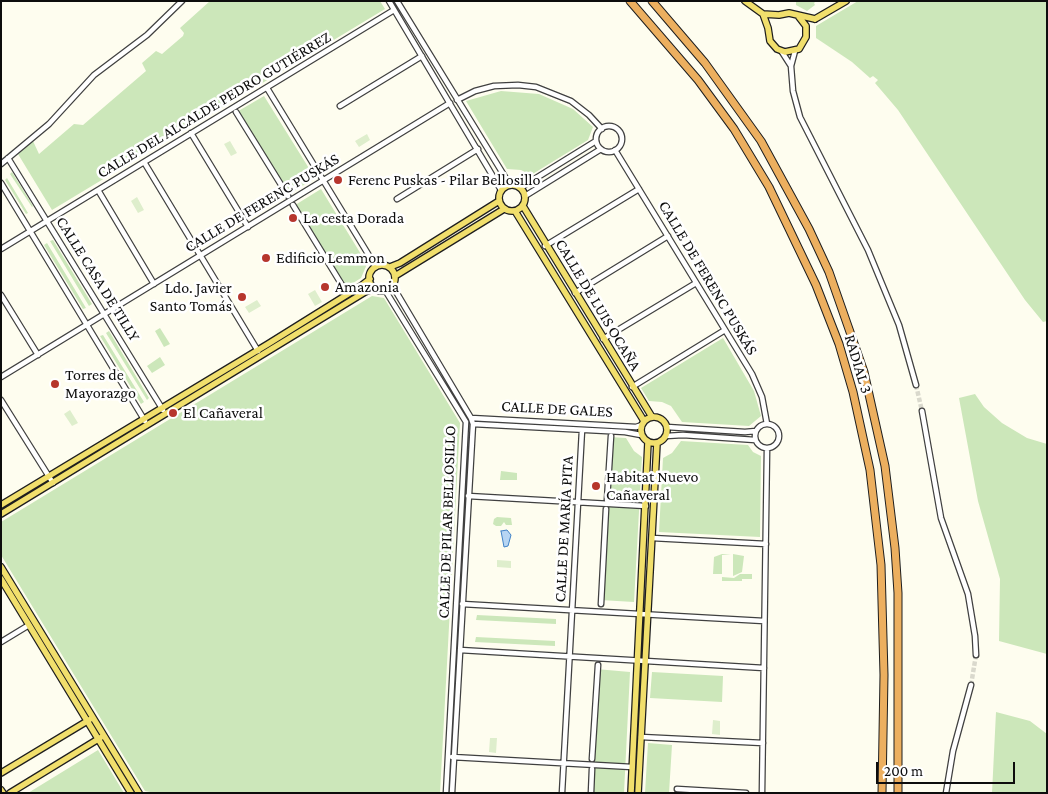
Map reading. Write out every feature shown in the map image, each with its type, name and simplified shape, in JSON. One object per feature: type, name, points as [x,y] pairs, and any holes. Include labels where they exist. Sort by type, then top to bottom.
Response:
[{"type":"highway","name":"RADIAL 3","points":[[630,1],[698,80],[734,129],[796,238],[839,344],[853,392],[870,470],[881,565],[884,675],[882,793]]},
{"type":"highway","name":"RADIAL 3","points":[[652,1],[705,63],[761,141],[829,272],[864,372],[885,466],[895,548],[899,611],[898,793]]},
{"type":"main road","points":[[745,1],[763,14],[779,15],[789,13],[799,17],[814,19]]},
{"type":"main road","points":[[763,14],[770,41],[782,52],[795,51],[804,43],[807,31],[814,19],[846,1]]},
{"type":"main road","points":[[768,28],[779,15]]},
{"type":"main road","points":[[799,17],[807,31]]},
{"type":"main road","points":[[1,506],[261,356],[365,292],[376,288],[385,290],[392,285],[395,276],[504,209],[515,211],[523,206],[525,196],[520,188],[510,185],[501,190],[499,200],[504,209]]},
{"type":"main road","points":[[164,411],[257,350],[361,286],[370,279],[372,270],[376,267],[381,265],[390,267],[400,263],[499,200]]},
{"type":"main road","name":"CALLE DE LUIS OCAÑA","points":[[523,206],[603,340],[652,417]]},
{"type":"main road","name":"CALLE DE LUIS OCAÑA","points":[[515,211],[643,423]]},
{"type":"main road","points":[[390,267],[395,276]]},
{"type":"main road","points":[[370,279],[376,288]]},
{"type":"main road","points":[[652,417],[661,419],[667,427],[666,436],[657,443],[648,442],[641,435],[643,423],[652,417]]},
{"type":"main road","points":[[1,514],[53,483],[145,422]]},
{"type":"main road","points":[[638,793],[648,442]]},
{"type":"main road","points":[[644,615],[652,538],[657,443]]},
{"type":"main road","points":[[1,567],[90,719],[139,793]]},
{"type":"main road","points":[[1,579],[90,719]]},
{"type":"main road","points":[[631,793],[642,660]]},
{"type":"main road","points":[[1,773],[90,719]]},
{"type":"main road","points":[[10,793],[101,737]]},
{"type":"main road","points":[[101,737],[131,793]]},
{"type":"street","points":[[1,164],[49,124],[94,75],[147,35],[182,1]]},
{"type":"street","points":[[389,1],[501,190]]},
{"type":"street","points":[[397,1],[456,100],[510,185]]},
{"type":"street","name":"CALLE DEL ALCALDE PEDRO GUTIÉRREZ","points":[[1,249],[394,10]]},
{"type":"street","points":[[795,51],[791,66],[793,91],[800,117],[868,250],[900,325],[916,385]]},
{"type":"street","points":[[782,52],[791,66]]},
{"type":"street","points":[[340,106],[422,56]]},
{"type":"street","points":[[456,100],[494,86],[518,85],[536,87],[559,95],[576,104],[602,129]]},
{"type":"street","points":[[267,88],[376,267]]},
{"type":"street","name":"CALLE DE FERENC PUSKÁS","points":[[1,377],[450,103]]},
{"type":"street","points":[[236,112],[288,196]]},
{"type":"street","points":[[520,188],[596,141],[602,129],[610,127],[618,131],[621,140],[615,150],[608,152],[601,149],[596,141]]},
{"type":"street","points":[[191,133],[248,227]]},
{"type":"street","points":[[397,199],[478,149]]},
{"type":"street","points":[[525,196],[601,149]]},
{"type":"street","name":"CALLE DE FERENC PUSKÁS","points":[[615,150],[756,382],[762,397],[767,424]]},
{"type":"street","name":"CALLE CASA DE TILLY","points":[[8,158],[164,411]]},
{"type":"street","points":[[144,162],[261,356]]},
{"type":"street","name":"CALLE CASA DE TILLY","points":[[1,183],[145,422]]},
{"type":"street","points":[[546,246],[640,189]]},
{"type":"street","points":[[98,190],[154,284]]},
{"type":"street","points":[[293,205],[345,290]]},
{"type":"street","points":[[575,294],[668,236]]},
{"type":"street","points":[[603,340],[696,283]]},
{"type":"street","name":"CALLE DE PILAR BELLOSILLO","points":[[392,285],[472,418],[473,424],[452,793]]},
{"type":"street","name":"CALLE DE PILAR BELLOSILLO","points":[[385,290],[466,422],[446,793]]},
{"type":"street","points":[[1,295],[38,355]]},
{"type":"street","points":[[632,387],[725,330]]},
{"type":"street","points":[[1,400],[53,483]]},
{"type":"street","points":[[922,412],[941,518],[968,594],[976,636],[976,655]]},
{"type":"street","name":"CALLE DE GALES","points":[[472,418],[636,426],[643,423]]},
{"type":"street","name":"CALLE DE GALES","points":[[473,424],[641,435]]},
{"type":"street","points":[[767,424],[777,429],[779,437],[774,446],[767,449],[760,446],[755,440],[756,431],[760,426],[767,424]]},
{"type":"street","points":[[667,427],[756,431]]},
{"type":"street","name":"CALLE DE MARÍA PITA","points":[[562,793],[582,430]]},
{"type":"street","points":[[666,436],[683,435],[755,440]]},
{"type":"street","points":[[606,500],[611,436]]},
{"type":"street","points":[[762,793],[767,449]]},
{"type":"street","points":[[462,496],[646,506]]},
{"type":"street","points":[[601,604],[606,509]]},
{"type":"street","points":[[652,538],[766,544]]},
{"type":"street","points":[[462,604],[764,621]]},
{"type":"street","points":[[1,642],[29,625]]},
{"type":"street","points":[[460,650],[764,668]]},
{"type":"street","points":[[592,760],[598,666]]},
{"type":"street","points":[[946,793],[953,750],[971,685]]},
{"type":"street","points":[[641,737],[763,743]]},
{"type":"street","points":[[448,756],[632,767]]},
{"type":"street","points":[[591,793],[592,769]]},
{"type":"street","points":[[677,789],[746,793]]},
{"type":"green space","points":[[210,1],[380,1],[385,9],[52,210],[18,154],[33,141],[39,154],[74,124],[83,125],[146,71],[142,63],[156,51],[162,54],[183,36],[184,33],[180,28]]},
{"type":"green space","points":[[796,1],[816,1],[815,5],[807,11],[796,5]]},
{"type":"green space","points":[[858,1],[1047,1],[1047,321],[1043,322],[1025,300],[898,110],[875,83],[878,80],[873,76],[870,78],[852,62],[816,38],[816,26]]},
{"type":"green space","points":[[501,91],[539,94],[573,109],[593,127],[588,140],[531,175],[521,170],[507,169],[466,101]]},
{"type":"green space","points":[[264,96],[315,178],[286,196],[235,113]]},
{"type":"green space","points":[[367,134],[370,140],[359,147],[355,141]]},
{"type":"green space","points":[[230,141],[237,153],[231,156],[224,144]]},
{"type":"green space","points":[[12,172],[33,206],[32,207],[10,174]]},
{"type":"green space","points":[[7,178],[28,213],[26,214],[5,180]]},
{"type":"green space","points":[[321,189],[367,264],[361,278],[342,290],[292,207]]},
{"type":"green space","points":[[137,197],[144,210],[138,213],[131,201]]},
{"type":"green space","points":[[53,240],[92,304],[89,306],[50,241]]},
{"type":"green space","points":[[47,243],[86,308],[83,309],[44,245]]},
{"type":"green space","points":[[315,290],[322,302],[315,306],[308,294]]},
{"type":"green space","points":[[372,296],[384,298],[460,423],[440,793],[155,793],[145,791],[1,555],[1,522]]},
{"type":"green space","points":[[257,300],[261,306],[249,313],[245,307]]},
{"type":"green space","points":[[160,328],[170,344],[164,347],[155,331]]},
{"type":"green space","points":[[109,331],[149,398],[147,400],[106,333]]},
{"type":"green space","points":[[103,335],[144,402],[141,404],[100,336]]},
{"type":"green space","points":[[723,338],[754,391],[761,416],[749,426],[682,422],[671,406],[662,402],[649,401],[641,388]]},
{"type":"green space","points":[[160,357],[165,365],[152,373],[147,366]]},
{"type":"green space","points":[[975,394],[984,407],[1002,423],[1027,438],[1047,444],[1047,654],[999,641],[1000,579],[978,501],[959,398]]},
{"type":"green space","points":[[70,410],[78,423],[72,426],[64,414]]},
{"type":"green space","points":[[609,437],[626,438],[634,451],[642,457],[634,602],[600,600]]},
{"type":"green space","points":[[681,441],[748,445],[753,452],[761,456],[760,537],[659,532],[663,458],[672,453]]},
{"type":"green space","points":[[501,471],[517,473],[517,480],[500,480]]},
{"type":"green space","points":[[497,517],[511,518],[512,525],[506,525],[504,522],[501,526],[496,526],[493,524],[494,519]]},
{"type":"green space","points":[[722,554],[731,554],[722,555],[722,574],[713,574],[714,557]]},
{"type":"green space","points":[[733,554],[744,556],[742,572],[733,576]]},
{"type":"green space","points":[[497,560],[511,561],[511,568],[497,567]]},
{"type":"green space","points":[[740,574],[752,574],[752,579],[722,581],[722,577],[734,578]]},
{"type":"green space","points":[[477,615],[556,619],[556,624],[476,620]]},
{"type":"green space","points":[[476,637],[555,641],[555,646],[475,642]]},
{"type":"green space","points":[[596,669],[630,672],[624,793],[589,793]]},
{"type":"green space","points":[[652,672],[723,676],[722,702],[650,698]]},
{"type":"green space","points":[[996,712],[1030,721],[1047,734],[1047,793],[992,793]]},
{"type":"green space","points":[[713,720],[720,721],[720,735],[712,734]]},
{"type":"green space","points":[[490,738],[497,738],[496,753],[489,752]]},
{"type":"green space","points":[[648,743],[672,745],[669,793],[645,793]]},
{"type":"green space","points":[[98,750],[124,793],[28,793]]},
{"type":"water","points":[[507,530],[511,535],[508,546],[504,547],[501,531]]},
{"type":"tunnel","points":[[916,385],[922,411]]},
{"type":"tunnel","points":[[971,685],[976,655]]},
{"type":"place","name":"Ferenc Puskas - Pilar Bellosillo","points":[[338,180]]},
{"type":"place","name":"La cesta Dorada","points":[[293,218]]},
{"type":"place","name":"Edificio Lemmon","points":[[266,258]]},
{"type":"place","name":"Amazonia","points":[[325,287]]},
{"type":"place","name":"Ldo. Javier Santo Tomás","points":[[242,297]]},
{"type":"place","name":"Torres de Mayorazgo","points":[[55,384]]},
{"type":"place","name":"El Cañaveral","points":[[173,413]]},
{"type":"place","name":"Habitat Nuevo Cañaveral","points":[[596,486]]}]
